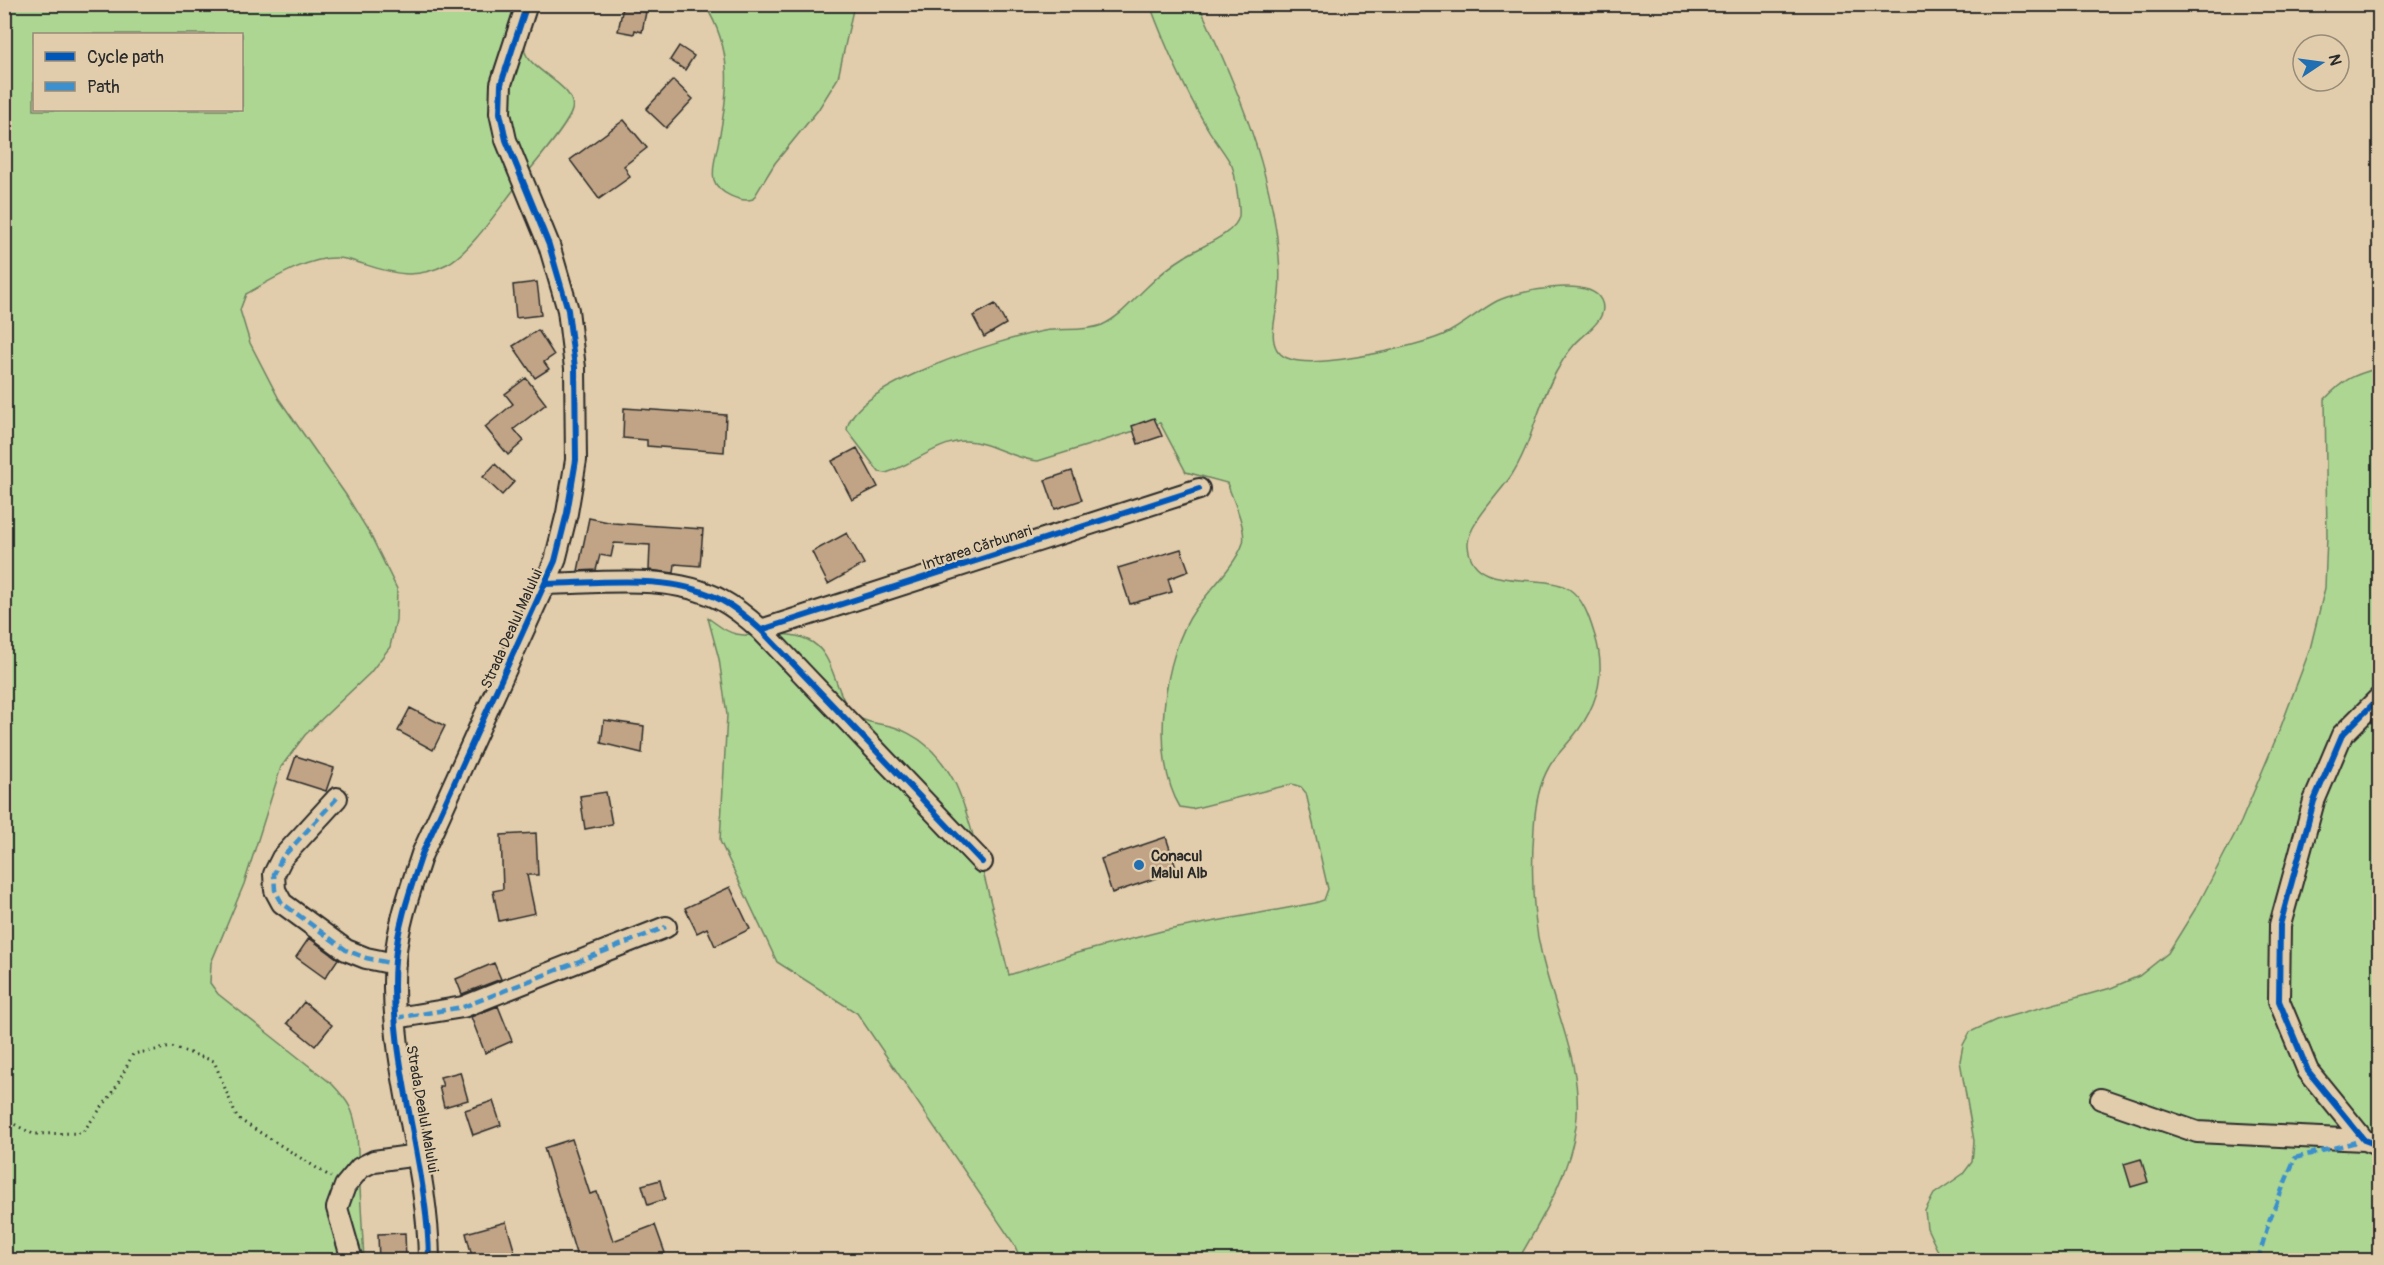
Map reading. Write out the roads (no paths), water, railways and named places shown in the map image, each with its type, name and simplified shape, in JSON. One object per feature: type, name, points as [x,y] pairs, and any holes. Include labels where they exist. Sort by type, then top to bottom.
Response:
[{"type":"street","name":"Strada Dealul Malului","points":[[429,1260],[425,1198],[398,1044],[396,1018],[395,964],[406,902],[422,854],[555,561],[567,513],[576,460],[575,368],[568,310],[549,244],[506,140],[500,113],[501,84],[527,4]]},
{"type":"street","name":"Intrarea Cărbunari","points":[[762,630],[1199,489]]},
{"type":"street","points":[[546,584],[641,583],[693,588],[720,599],[762,630],[982,862]]},
{"type":"street","points":[[2372,1143],[2308,1071],[2279,1001],[2280,925],[2314,801],[2342,735],[2379,697]]},
{"type":"street","points":[[338,798],[282,858],[274,874],[274,890],[282,903],[346,950],[366,958],[395,964]]},
{"type":"street","points":[[396,1018],[463,1007],[666,927]]},
{"type":"street","points":[[2101,1099],[2197,1132],[2372,1143]]},
{"type":"street","points":[[352,1260],[337,1208],[345,1186],[360,1168],[374,1161],[418,1155]]},
{"type":"place","name":"Conacul Malul Alb","points":[[1139,865]]}]
